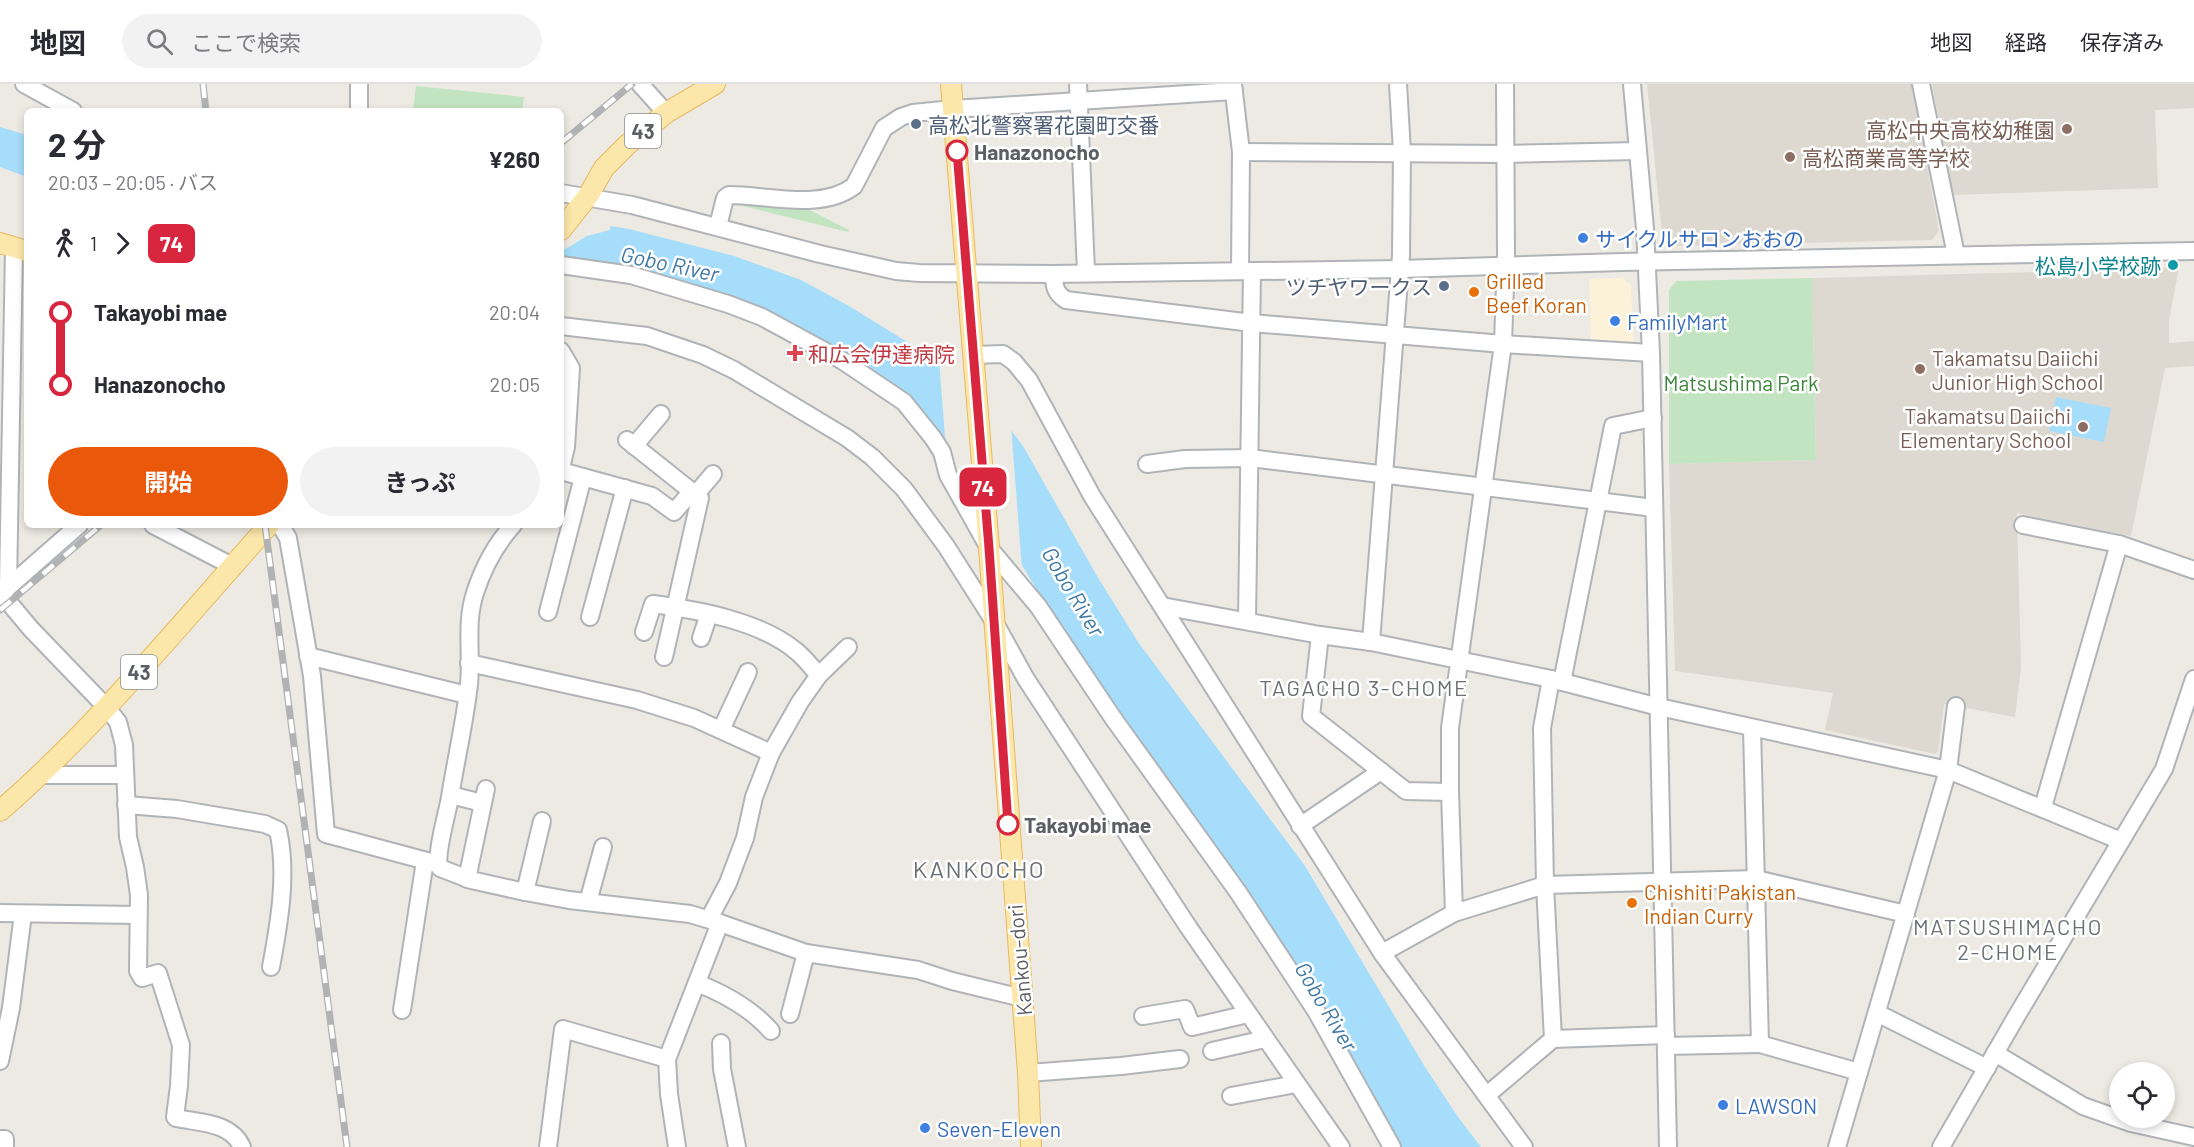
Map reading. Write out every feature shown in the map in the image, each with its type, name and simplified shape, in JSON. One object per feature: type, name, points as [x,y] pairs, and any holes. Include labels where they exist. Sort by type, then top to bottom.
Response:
[{"type":"main road","name":"43","points":[[564,226],[588,196],[604,168],[627,145],[666,113],[715,84]]},
{"type":"main road","points":[[951,84],[974,354]]},
{"type":"main road","name":"Kankou-dori","points":[[974,354],[1028,1073],[1031,1147]]},
{"type":"main road","name":"43","points":[[0,811],[42,775],[107,708],[266,528]]},
{"type":"street","points":[[24,84],[68,108]]},
{"type":"street","points":[[359,84],[359,108]]},
{"type":"street","points":[[640,84],[666,113]]},
{"type":"street","points":[[1371,642],[1400,269],[1402,152],[1398,84]]},
{"type":"street","points":[[1454,913],[1450,728],[1503,344],[1505,84]]},
{"type":"street","points":[[1632,84],[1647,262],[1651,353],[1668,1147]]},
{"type":"street","points":[[1921,84],[1956,255]]},
{"type":"street","points":[[718,226],[725,198],[729,195],[809,200],[823,199],[847,192],[854,186],[885,128],[913,113],[1079,92],[1234,88],[1241,152],[1246,271],[1252,323],[1247,621]]},
{"type":"street","points":[[1079,92],[1086,272]]},
{"type":"street","points":[[1241,152],[1504,154],[1637,152]]},
{"type":"street","points":[[564,194],[632,204],[820,254],[896,271],[920,273],[1054,274],[1400,269],[2194,251]]},
{"type":"street","points":[[14,247],[5,376],[3,591],[31,629],[118,722],[125,757],[128,837],[139,888],[137,963],[139,975],[142,978],[158,973],[181,1045],[176,1118],[225,1128],[233,1133],[242,1147]]},
{"type":"street","points":[[564,265],[631,275],[728,304],[762,317],[843,361],[904,402],[942,452],[948,475],[989,548],[1038,606],[1113,718],[1238,892],[1316,1011],[1392,1147]]},
{"type":"street","points":[[1054,274],[1057,294],[1066,300],[1252,323],[1503,344],[1651,353]]},
{"type":"street","points":[[564,326],[647,336],[703,355],[734,370],[847,438],[872,457],[904,489],[946,546],[995,623],[1026,679],[1248,1014],[1341,1147]]},
{"type":"street","points":[[974,354],[1003,354],[1014,362],[1029,380],[1092,496],[1300,826],[1382,952],[1524,1147]]},
{"type":"street","points":[[564,356],[571,368],[564,456]]},
{"type":"street","points":[[661,414],[630,443],[700,498],[664,657]]},
{"type":"street","points":[[1552,1039],[1545,885],[1542,728],[1556,680],[1613,426],[1653,418]]},
{"type":"street","points":[[1147,464],[1185,459],[1250,458],[1654,508]]},
{"type":"street","points":[[564,471],[652,496],[674,512],[713,474]]},
{"type":"street","points":[[548,612],[583,477]]},
{"type":"street","points":[[590,617],[625,488]]},
{"type":"street","points":[[2023,525],[2119,544],[2194,570]]},
{"type":"street","points":[[3,591],[76,528]]},
{"type":"street","points":[[159,528],[232,566]]},
{"type":"street","points":[[282,528],[288,538],[308,656],[326,834],[431,862],[445,871],[467,879],[525,892],[588,902],[690,914],[806,953],[918,970],[1022,998]]},
{"type":"street","points":[[402,1010],[431,862],[451,795],[467,695],[468,626],[475,592],[493,551],[511,528]]},
{"type":"street","points":[[2043,807],[2119,544]]},
{"type":"street","points":[[644,632],[653,604],[709,614],[767,633],[796,651],[819,675]]},
{"type":"street","points":[[1162,606],[1461,660],[1556,680],[1659,707],[1948,770],[2043,807],[2121,841]]},
{"type":"street","points":[[701,638],[709,614]]},
{"type":"street","points":[[1320,635],[1311,716],[1406,791],[1450,792]]},
{"type":"street","points":[[677,1147],[669,1094],[668,1059],[697,983],[714,921],[745,838],[754,797],[771,753],[800,702],[819,675],[848,647]]},
{"type":"street","points":[[308,656],[467,695]]},
{"type":"street","points":[[469,663],[637,700],[694,718],[771,753]]},
{"type":"street","points":[[721,730],[748,672]]},
{"type":"street","points":[[1941,1147],[2163,769],[2194,679]]},
{"type":"street","points":[[1837,1147],[1948,770],[1956,706]]},
{"type":"street","points":[[1752,728],[1760,1044]]},
{"type":"street","points":[[1300,826],[1381,771]]},
{"type":"street","points":[[42,775],[124,775]]},
{"type":"street","points":[[451,795],[484,796],[467,879]]},
{"type":"street","points":[[126,805],[177,809],[265,824],[278,830],[282,873],[271,968]]},
{"type":"street","points":[[525,892],[542,821]]},
{"type":"street","points":[[588,902],[603,847]]},
{"type":"street","points":[[1382,952],[1454,913],[1545,885],[1756,879],[1906,914]]},
{"type":"street","points":[[0,913],[138,915]]},
{"type":"street","points":[[0,1060],[11,1008],[23,914]]},
{"type":"street","points":[[790,1014],[806,953]]},
{"type":"street","points":[[697,983],[719,992],[757,1015],[771,1031]]},
{"type":"street","points":[[1143,1016],[1185,1009],[1192,1027],[1248,1014]]},
{"type":"street","points":[[1877,1012],[1991,1060],[2083,1106],[2131,1123],[2194,1137]]},
{"type":"street","points":[[548,1147],[563,1029],[668,1059]]},
{"type":"street","points":[[1212,1051],[1265,1039]]},
{"type":"street","points":[[1487,1095],[1552,1039],[1760,1044],[1859,1072]]},
{"type":"street","points":[[722,1043],[722,1069],[737,1147]]},
{"type":"street","points":[[1028,1073],[1180,1059]]},
{"type":"street","points":[[1231,1096],[1296,1084]]},
{"type":"street","points":[[0,1139],[5,1139],[5,1147]]},
{"type":"shaded area","name":"高松商業高等学校","points":[[1647,84],[1912,84],[1939,231],[1932,240],[1673,246],[1662,235]]},
{"type":"shaded area","points":[[1932,84],[2194,84],[2194,108],[2155,110],[2158,188],[1953,195]]},
{"type":"shaded area","points":[[2179,268],[2169,320],[2169,343],[2194,341],[2194,366],[2165,368],[2131,536],[2017,513],[2021,668],[2015,717],[1944,704],[1938,752],[1935,754],[1825,730],[1833,693],[1675,671],[1669,464],[1816,460],[1812,278]]},
{"type":"shaded area","points":[[1623,278],[1631,285],[1634,344],[1591,340],[1589,279]]},
{"type":"green space","points":[[416,86],[524,97],[522,108],[413,108]]},
{"type":"green space","points":[[737,200],[804,207],[849,230],[848,232],[735,204]]},
{"type":"green space","name":"Matsushima Park","points":[[1812,278],[1816,460],[1669,464],[1669,290],[1676,281]]},
{"type":"water","points":[[0,127],[24,134],[24,176],[0,167]]},
{"type":"water","name":"Gobo River","points":[[564,218],[629,229],[734,256],[801,280],[909,343],[982,397],[1023,446],[1097,576],[1138,642],[1305,866],[1425,1067],[1481,1147],[1396,1147],[1177,790],[1135,738],[1051,614],[970,477],[940,437],[812,338],[564,262]]},
{"type":"water","points":[[2056,397],[2111,408],[2104,442],[2049,431]]},
{"type":"pier","points":[[564,215],[611,223],[610,230],[587,236],[564,250]]},
{"type":"pier","points":[[939,360],[984,394],[1011,425],[1022,569],[968,479],[946,450]]},
{"type":"railway","points":[[203,84],[206,108]]},
{"type":"railway","points":[[564,141],[632,84]]},
{"type":"railway","points":[[0,610],[97,528]]},
{"type":"railway","points":[[265,528],[347,1147]]},
{"type":"bus line","name":"74","points":[[957,151],[995,623],[1008,824]]},
{"type":"place","name":"高松北警察署花園町交番","points":[[916,124]]},
{"type":"place","name":"高松中央高校幼稚園","points":[[2067,129]]},
{"type":"place","name":"Hanazonocho","points":[[957,151]]},
{"type":"place","name":"高松商業高等学校","points":[[1790,157]]},
{"type":"place","name":"サイクルサロンおおの","points":[[1583,238]]},
{"type":"place","name":"松島小学校跡","points":[[2173,265]]},
{"type":"place","name":"ツチヤワークス","points":[[1444,286]]},
{"type":"place","name":"Grilled Beef Koran","points":[[1474,292]]},
{"type":"place","name":"FamilyMart","points":[[1615,321]]},
{"type":"place","name":"和広会伊達病院","points":[[795,353]]},
{"type":"place","name":"Takamatsu Daiichi Junior High School","points":[[1920,369]]},
{"type":"place","name":"Takamatsu Daiichi Elementary School","points":[[2083,427]]},
{"type":"place","name":"Takayobi mae","points":[[1008,824]]},
{"type":"place","name":"Chishiti Pakistan Indian Curry","points":[[1632,903]]},
{"type":"place","name":"LAWSON","points":[[1723,1105]]},
{"type":"place","name":"Seven-Eleven","points":[[925,1128]]},
{"type":"district","name":"TAGACHO 3-CHOME","points":[[1364,687]]},
{"type":"district","name":"KANKOCHO","points":[[979,868]]},
{"type":"district","name":"MATSUSHIMACHO 2-CHOME","points":[[2008,938]]}]
